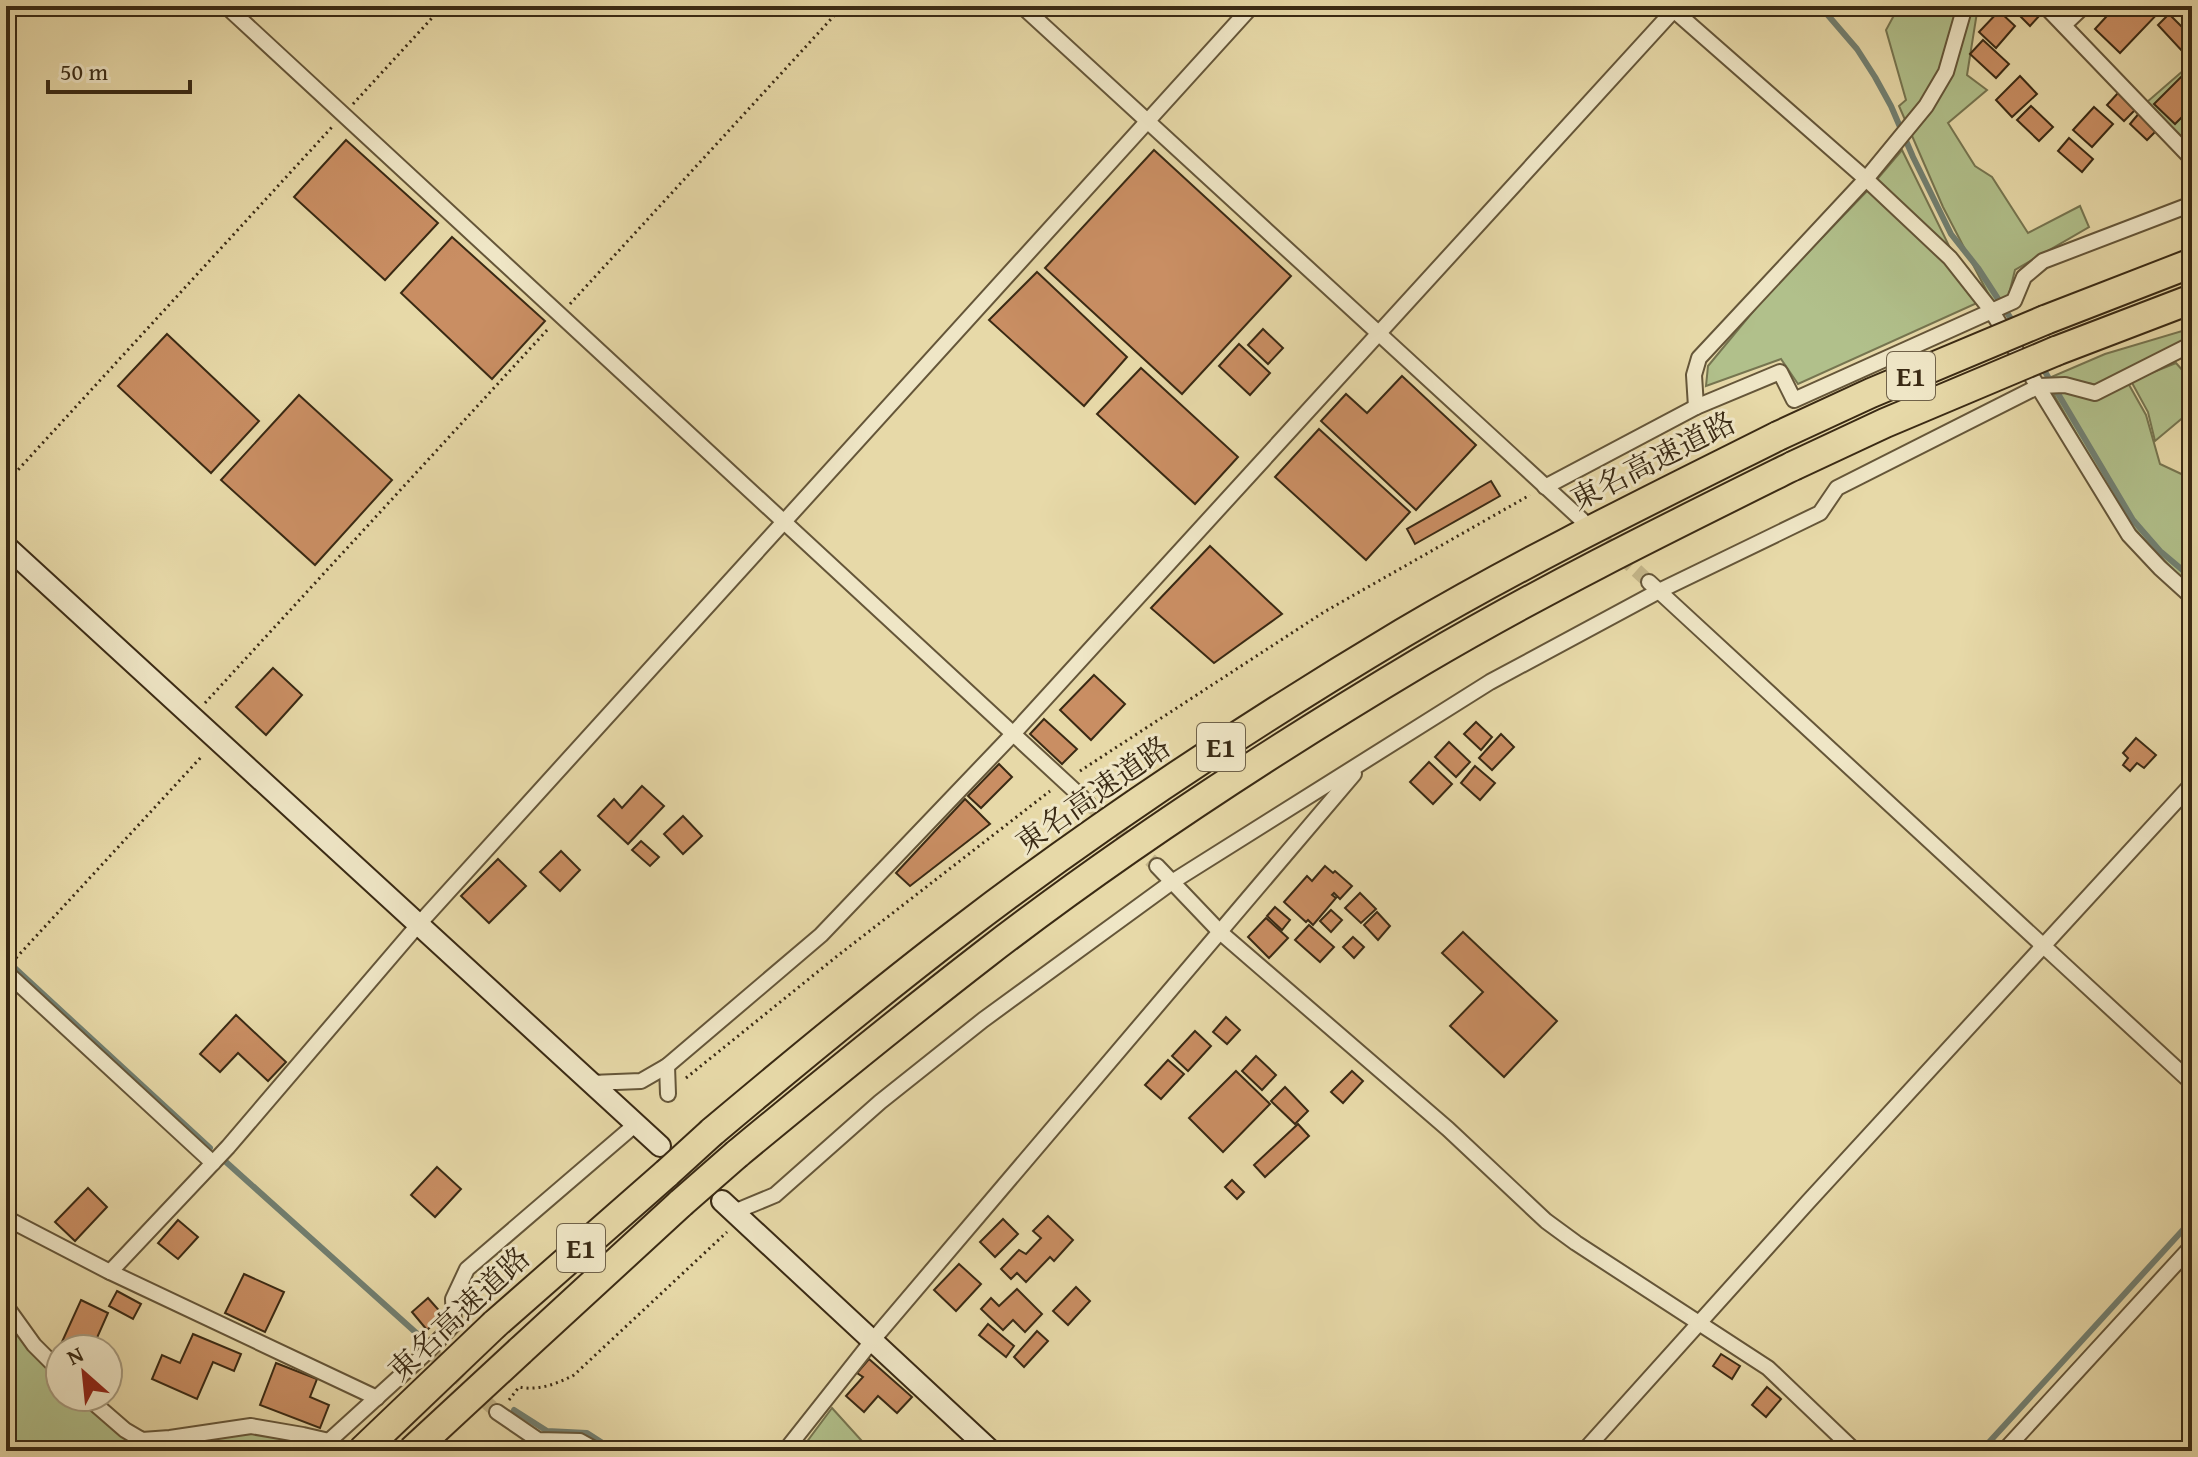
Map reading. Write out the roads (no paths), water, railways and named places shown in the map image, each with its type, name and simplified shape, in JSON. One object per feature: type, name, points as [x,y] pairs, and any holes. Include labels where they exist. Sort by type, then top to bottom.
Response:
[{"type":"highway","name":"東名高速道路","points":[[362,1451],[663,1159],[712,1132],[819,1042],[962,929],[1094,833],[1252,726],[1405,632],[1567,542],[1778,436],[2045,320],[2192,263]]},
{"type":"highway","name":"E1","points":[[412,1451],[681,1203],[840,1069],[986,953],[1114,860],[1272,754],[1423,660],[1571,578],[1793,466],[1885,423],[2056,351],[2192,299]]},
{"type":"street","points":[[226,6],[1088,803]]},
{"type":"street","points":[[1022,6],[1582,520]]},
{"type":"street","points":[[110,1272],[213,1163],[418,925],[1252,6]]},
{"type":"street","points":[[1696,407],[1694,375],[1699,358],[1866,179],[1926,106],[1946,72],[1965,6]]},
{"type":"street","points":[[2045,6],[2192,159]]},
{"type":"street","points":[[2064,25],[2084,6]]},
{"type":"street","points":[[591,1083],[641,1081],[667,1066],[821,935],[1013,734],[1379,334],[1671,8],[1866,179],[1950,258],[1991,310],[2042,386],[2129,535],[2192,597]]},
{"type":"street","points":[[1545,487],[1696,407],[1780,372],[1794,400],[2014,301],[2024,277],[2043,261],[2192,204]]},
{"type":"street","points":[[991,1451],[732,1210],[775,1195],[880,1102],[983,1020],[1172,882],[1490,682],[1654,587],[1820,513],[1837,488],[2042,386],[2065,385],[2095,393],[2192,344]]},
{"type":"street","points":[[6,546],[636,1124],[663,1159]]},
{"type":"street","points":[[1654,587],[2192,1083]]},
{"type":"street","points":[[785,1451],[872,1341],[1365,761]]},
{"type":"street","points":[[1584,1451],[2192,784]]},
{"type":"street","points":[[1157,866],[1220,932],[1448,1129],[1546,1221],[1768,1368],[1855,1451]]},
{"type":"street","points":[[10,967],[213,1163]]},
{"type":"street","points":[[667,1066],[668,1094]]},
{"type":"street","points":[[105,1413],[142,1440],[251,1426],[303,1435],[334,1446],[377,1398],[432,1354],[454,1324],[453,1299],[467,1269],[636,1124]]},
{"type":"street","points":[[6,1218],[110,1272],[377,1398]]},
{"type":"street","points":[[2004,1451],[2192,1246]]},
{"type":"street","points":[[6,1306],[44,1355]]},
{"type":"street","points":[[498,1412],[538,1440],[580,1441],[598,1451]]},
{"type":"waterway","points":[[1820,6],[1857,49],[1875,77],[1951,234],[1978,268],[2015,325]]},
{"type":"waterway","points":[[2041,365],[2133,520],[2160,551],[2192,578]]},
{"type":"waterway","points":[[6,960],[210,1148]]},
{"type":"waterway","points":[[226,1162],[423,1339]]},
{"type":"waterway","points":[[1981,1451],[2192,1220]]},
{"type":"waterway","points":[[514,1410],[547,1431],[587,1433],[615,1451]]},
{"type":"tunnel","points":[[1590,528],[1649,582]]},
{"type":"tunnel","points":[[1088,803],[1157,866]]},
{"type":"tunnel","points":[[435,1356],[497,1412]]}]
